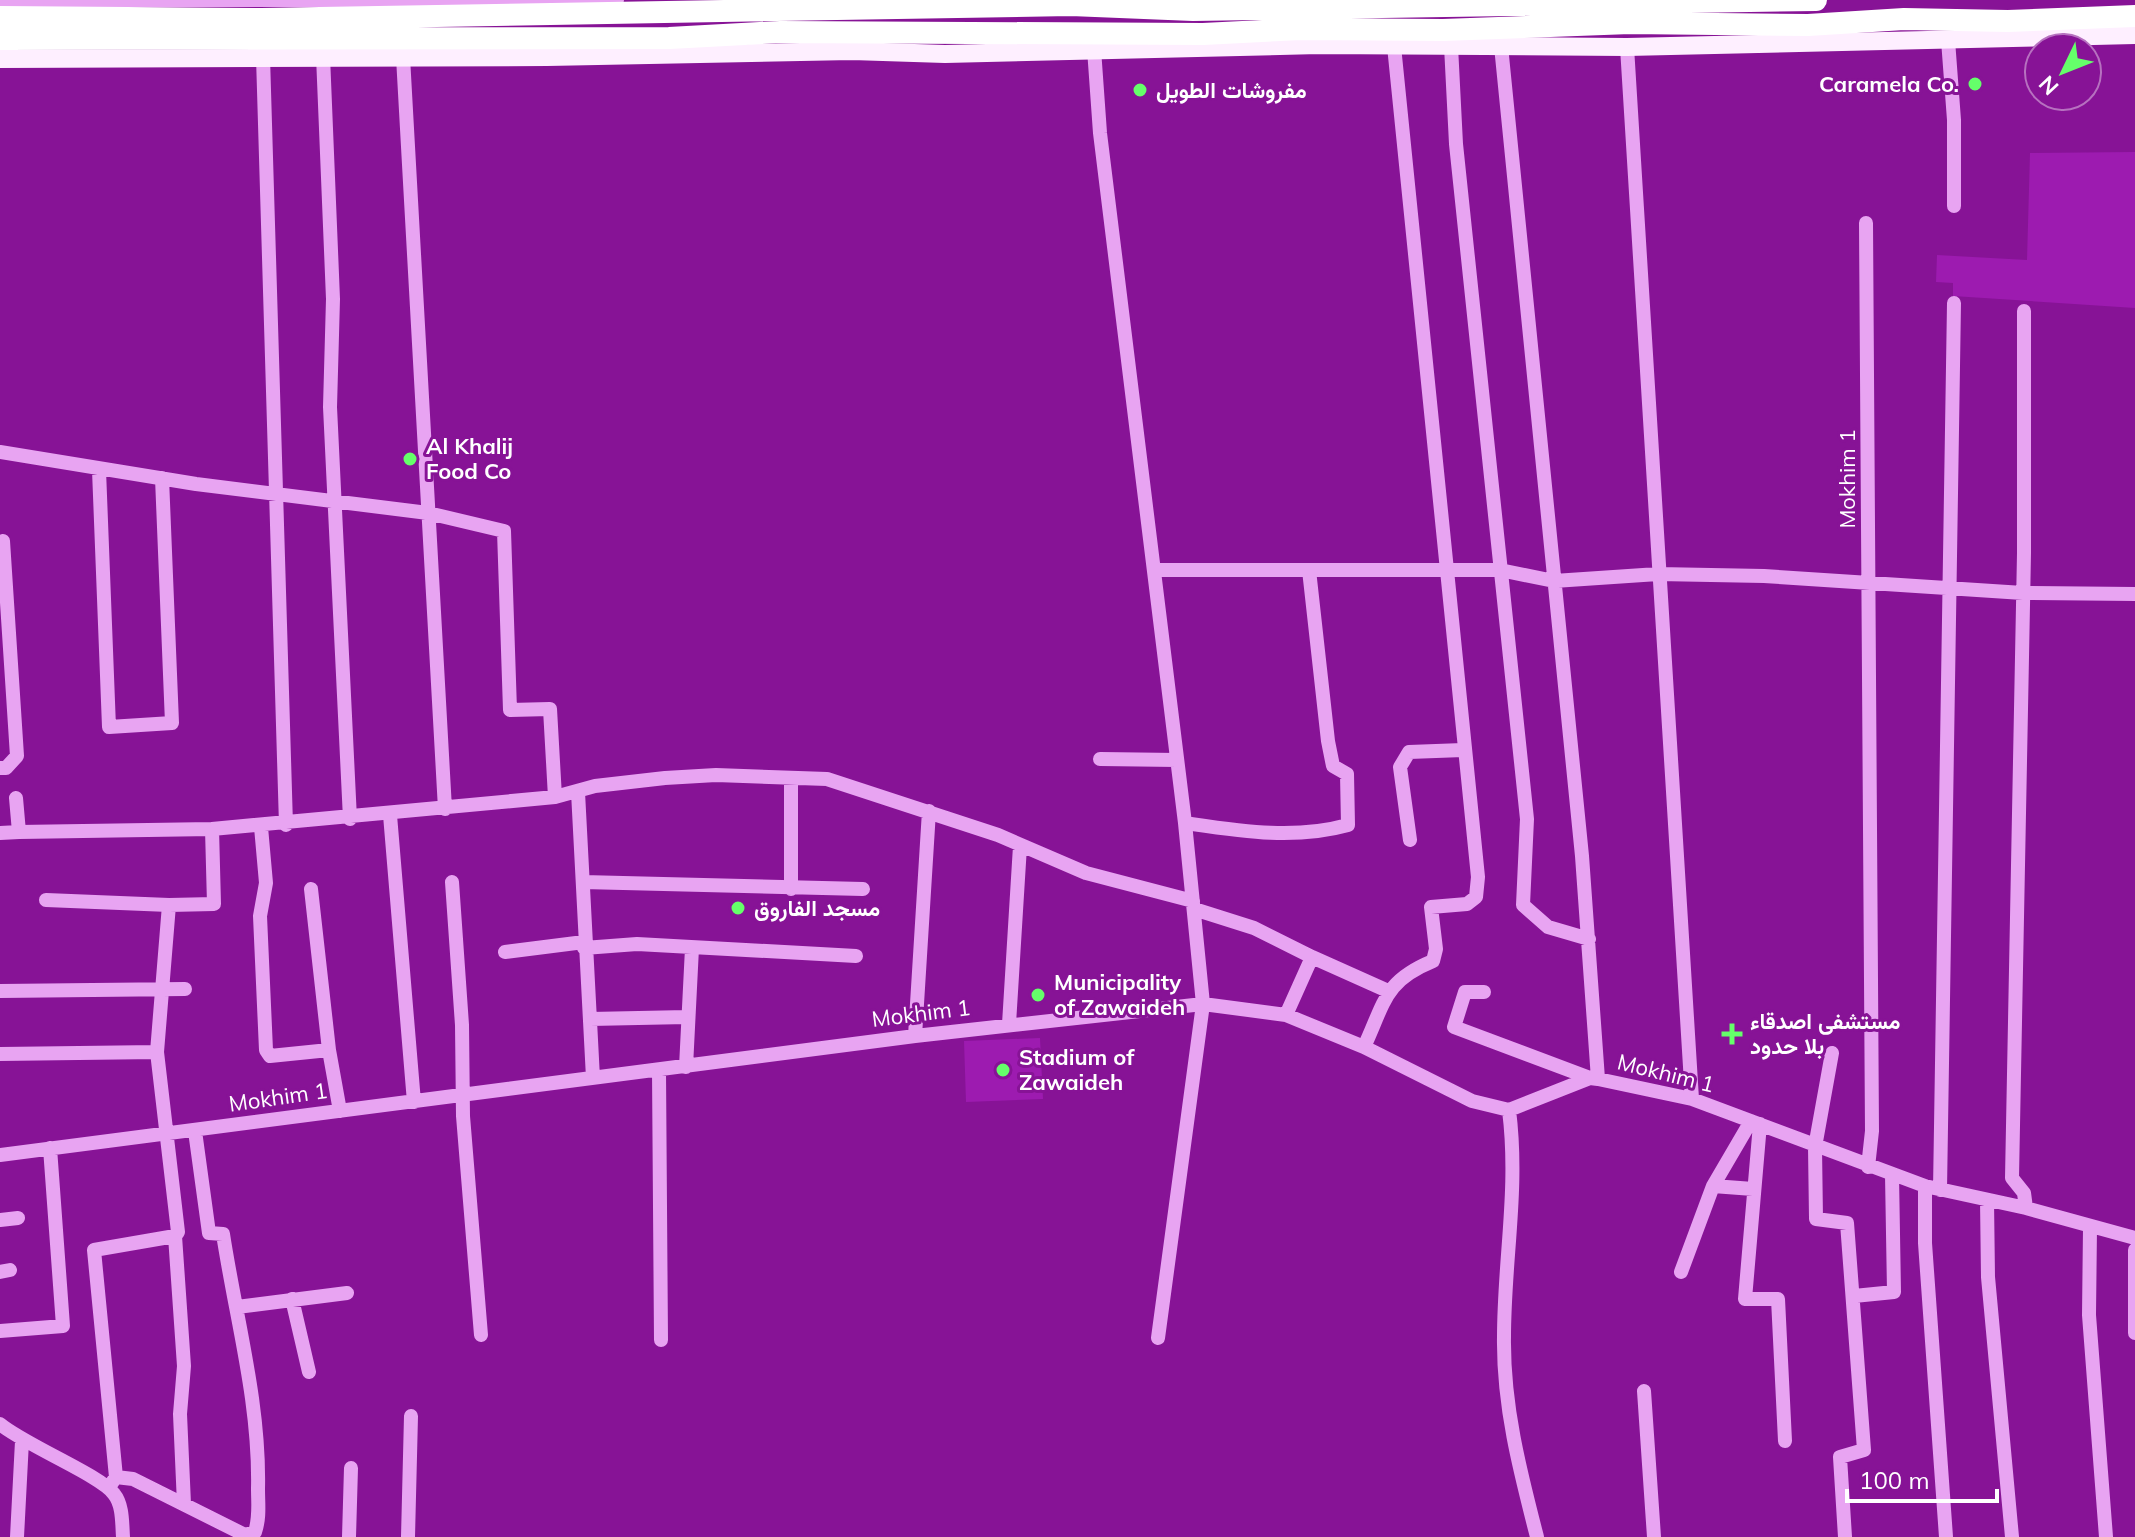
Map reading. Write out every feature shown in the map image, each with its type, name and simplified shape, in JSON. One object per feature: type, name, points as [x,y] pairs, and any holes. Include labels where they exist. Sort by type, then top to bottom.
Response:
[{"type":"highway","points":[[0,39],[669,38],[784,21],[1071,5],[1193,10],[1635,9],[1816,0]]},
{"type":"highway","points":[[553,4],[548,26],[553,37]]},
{"type":"highway","points":[[0,17],[261,19],[553,4],[784,21],[851,35],[1443,30],[1635,9],[1808,25],[1904,19],[2008,21],[2135,16]]},
{"type":"highway","points":[[1301,29],[1319,45]]},
{"type":"highway","points":[[946,32],[960,53]]},
{"type":"main road","points":[[0,59],[960,53],[1319,45],[1627,47],[2135,35]]},
{"type":"street","points":[[0,0],[511,1],[553,4],[617,0]]},
{"type":"street","points":[[1948,40],[1954,120],[1954,206]]},
{"type":"street","points":[[1364,1047],[1388,991],[1406,972],[1433,961],[1436,949],[1431,907],[1467,904],[1476,897],[1478,877],[1394,46]]},
{"type":"street","points":[[1451,46],[1456,144],[1527,819],[1523,905],[1548,927],[1589,939]]},
{"type":"street","points":[[1484,992],[1465,992],[1454,1027],[1594,1078],[1589,939],[1501,46]]},
{"type":"street","points":[[1627,47],[1692,1099]]},
{"type":"street","points":[[1094,49],[1100,133],[1185,823],[1203,1004],[1158,1338]]},
{"type":"street","points":[[323,56],[333,299],[330,407],[350,819]]},
{"type":"street","points":[[263,57],[286,825]]},
{"type":"street","points":[[403,57],[445,809]]},
{"type":"street","name":"Mokhim 1","points":[[1866,223],[1872,1131],[1868,1167]]},
{"type":"street","points":[[1940,1190],[1954,303]]},
{"type":"street","points":[[2024,311],[2023,593],[2012,1178],[2024,1193],[2026,1208]]},
{"type":"street","points":[[0,452],[99,470],[428,513],[504,531],[510,710],[550,709],[555,797]]},
{"type":"street","points":[[99,470],[109,727],[172,723],[162,478]]},
{"type":"street","points":[[0,768],[6,768],[17,756],[3,541]]},
{"type":"street","points":[[1154,570],[1500,570],[1554,581],[1658,574],[1950,585],[2023,593],[2135,594]]},
{"type":"street","points":[[1185,823],[1257,834],[1325,831],[1348,825],[1347,774],[1333,766],[1328,741],[1309,570]]},
{"type":"street","points":[[1410,840],[1400,767],[1409,752],[1463,750]]},
{"type":"street","points":[[1100,759],[1177,760]]},
{"type":"street","points":[[0,833],[286,825],[555,797],[595,786],[665,778],[716,775],[827,779],[929,811],[1086,873],[1194,905],[1254,928],[1388,991]]},
{"type":"street","points":[[791,778],[791,889]]},
{"type":"street","points":[[578,792],[593,1078]]},
{"type":"street","points":[[16,798],[19,832]]},
{"type":"street","points":[[915,1036],[929,811]]},
{"type":"street","points":[[390,815],[414,1102]]},
{"type":"street","points":[[261,827],[266,883],[260,916],[266,1050],[270,1056],[329,1050]]},
{"type":"street","points":[[46,900],[214,904],[212,829]]},
{"type":"street","points":[[1009,1024],[1020,846]]},
{"type":"street","points":[[452,882],[465,1096],[463,1116],[481,1335]]},
{"type":"street","points":[[583,882],[863,889]]},
{"type":"street","points":[[311,889],[329,1050],[340,1111]]},
{"type":"street","points":[[169,905],[157,1052],[178,1232],[175,1236],[184,1366],[180,1414],[184,1504]]},
{"type":"street","points":[[505,952],[637,944],[856,956]]},
{"type":"street","points":[[686,1067],[692,948]]},
{"type":"street","points":[[1286,1015],[1312,957]]},
{"type":"street","points":[[0,991],[185,989]]},
{"type":"street","name":"Mokhim 1","points":[[0,1155],[1009,1024],[1203,1004],[1286,1015],[1364,1047],[1472,1101],[1509,1110],[1594,1078],[1692,1099],[1925,1186],[2026,1208],[2135,1238]]},
{"type":"street","points":[[590,1019],[687,1017]]},
{"type":"street","points":[[0,1054],[157,1052]]},
{"type":"street","points":[[1832,1053],[1815,1147],[1816,1219],[1847,1223],[1864,1450],[1840,1457],[1845,1537]]},
{"type":"street","points":[[659,1071],[661,1340]]},
{"type":"street","points":[[1509,1110],[1515,1181],[1503,1340],[1511,1436],[1537,1537]]},
{"type":"street","points":[[1681,1272],[1713,1186],[1756,1122]]},
{"type":"street","points":[[1756,1122],[1745,1299],[1778,1299],[1785,1441]]},
{"type":"street","points":[[0,1424],[22,1441],[112,1482],[133,1479],[245,1535],[255,1532],[259,1519],[259,1445],[223,1234],[209,1233],[195,1131]]},
{"type":"street","points":[[0,1331],[63,1326],[50,1148]]},
{"type":"street","points":[[1854,1296],[1894,1292],[1892,1175]]},
{"type":"street","points":[[1713,1186],[1753,1189]]},
{"type":"street","points":[[1925,1186],[1925,1243],[1946,1537]]},
{"type":"street","points":[[1987,1200],[1988,1277],[2012,1537]]},
{"type":"street","points":[[0,1220],[18,1218]]},
{"type":"street","points":[[2090,1228],[2089,1315],[2106,1537]]},
{"type":"street","points":[[123,1537],[112,1482],[94,1250],[175,1236]]},
{"type":"street","points":[[2135,1250],[2135,1333]]},
{"type":"street","points":[[237,1307],[347,1293]]},
{"type":"street","points":[[292,1299],[309,1372]]},
{"type":"street","points":[[1644,1391],[1654,1537]]},
{"type":"street","points":[[408,1537],[411,1416]]},
{"type":"street","points":[[17,1537],[22,1441]]},
{"type":"street","points":[[349,1537],[351,1468]]},
{"type":"shaded area","points":[[2135,152],[2135,308],[1953,296],[1953,283],[1936,282],[1937,255],[2027,260],[2030,153]]},
{"type":"shaded area","name":"Stadium of Zawaideh","points":[[1040,1038],[1043,1099],[966,1102],[964,1041]]},
{"type":"place","name":"Caramela Co.","points":[[1975,84]]},
{"type":"place","name":"مفروشات الطويل","points":[[1140,90]]},
{"type":"place","name":"Al Khalij Food Co","points":[[410,459]]},
{"type":"place","name":"مسجد الفاروق","points":[[738,908]]},
{"type":"place","name":"Municipality of Zawaideh","points":[[1038,995]]},
{"type":"place","name":"مستشفى اصدقاء بلا حدود","points":[[1732,1034]]},
{"type":"place","name":"Stadium of Zawaideh","points":[[1003,1070]]}]
